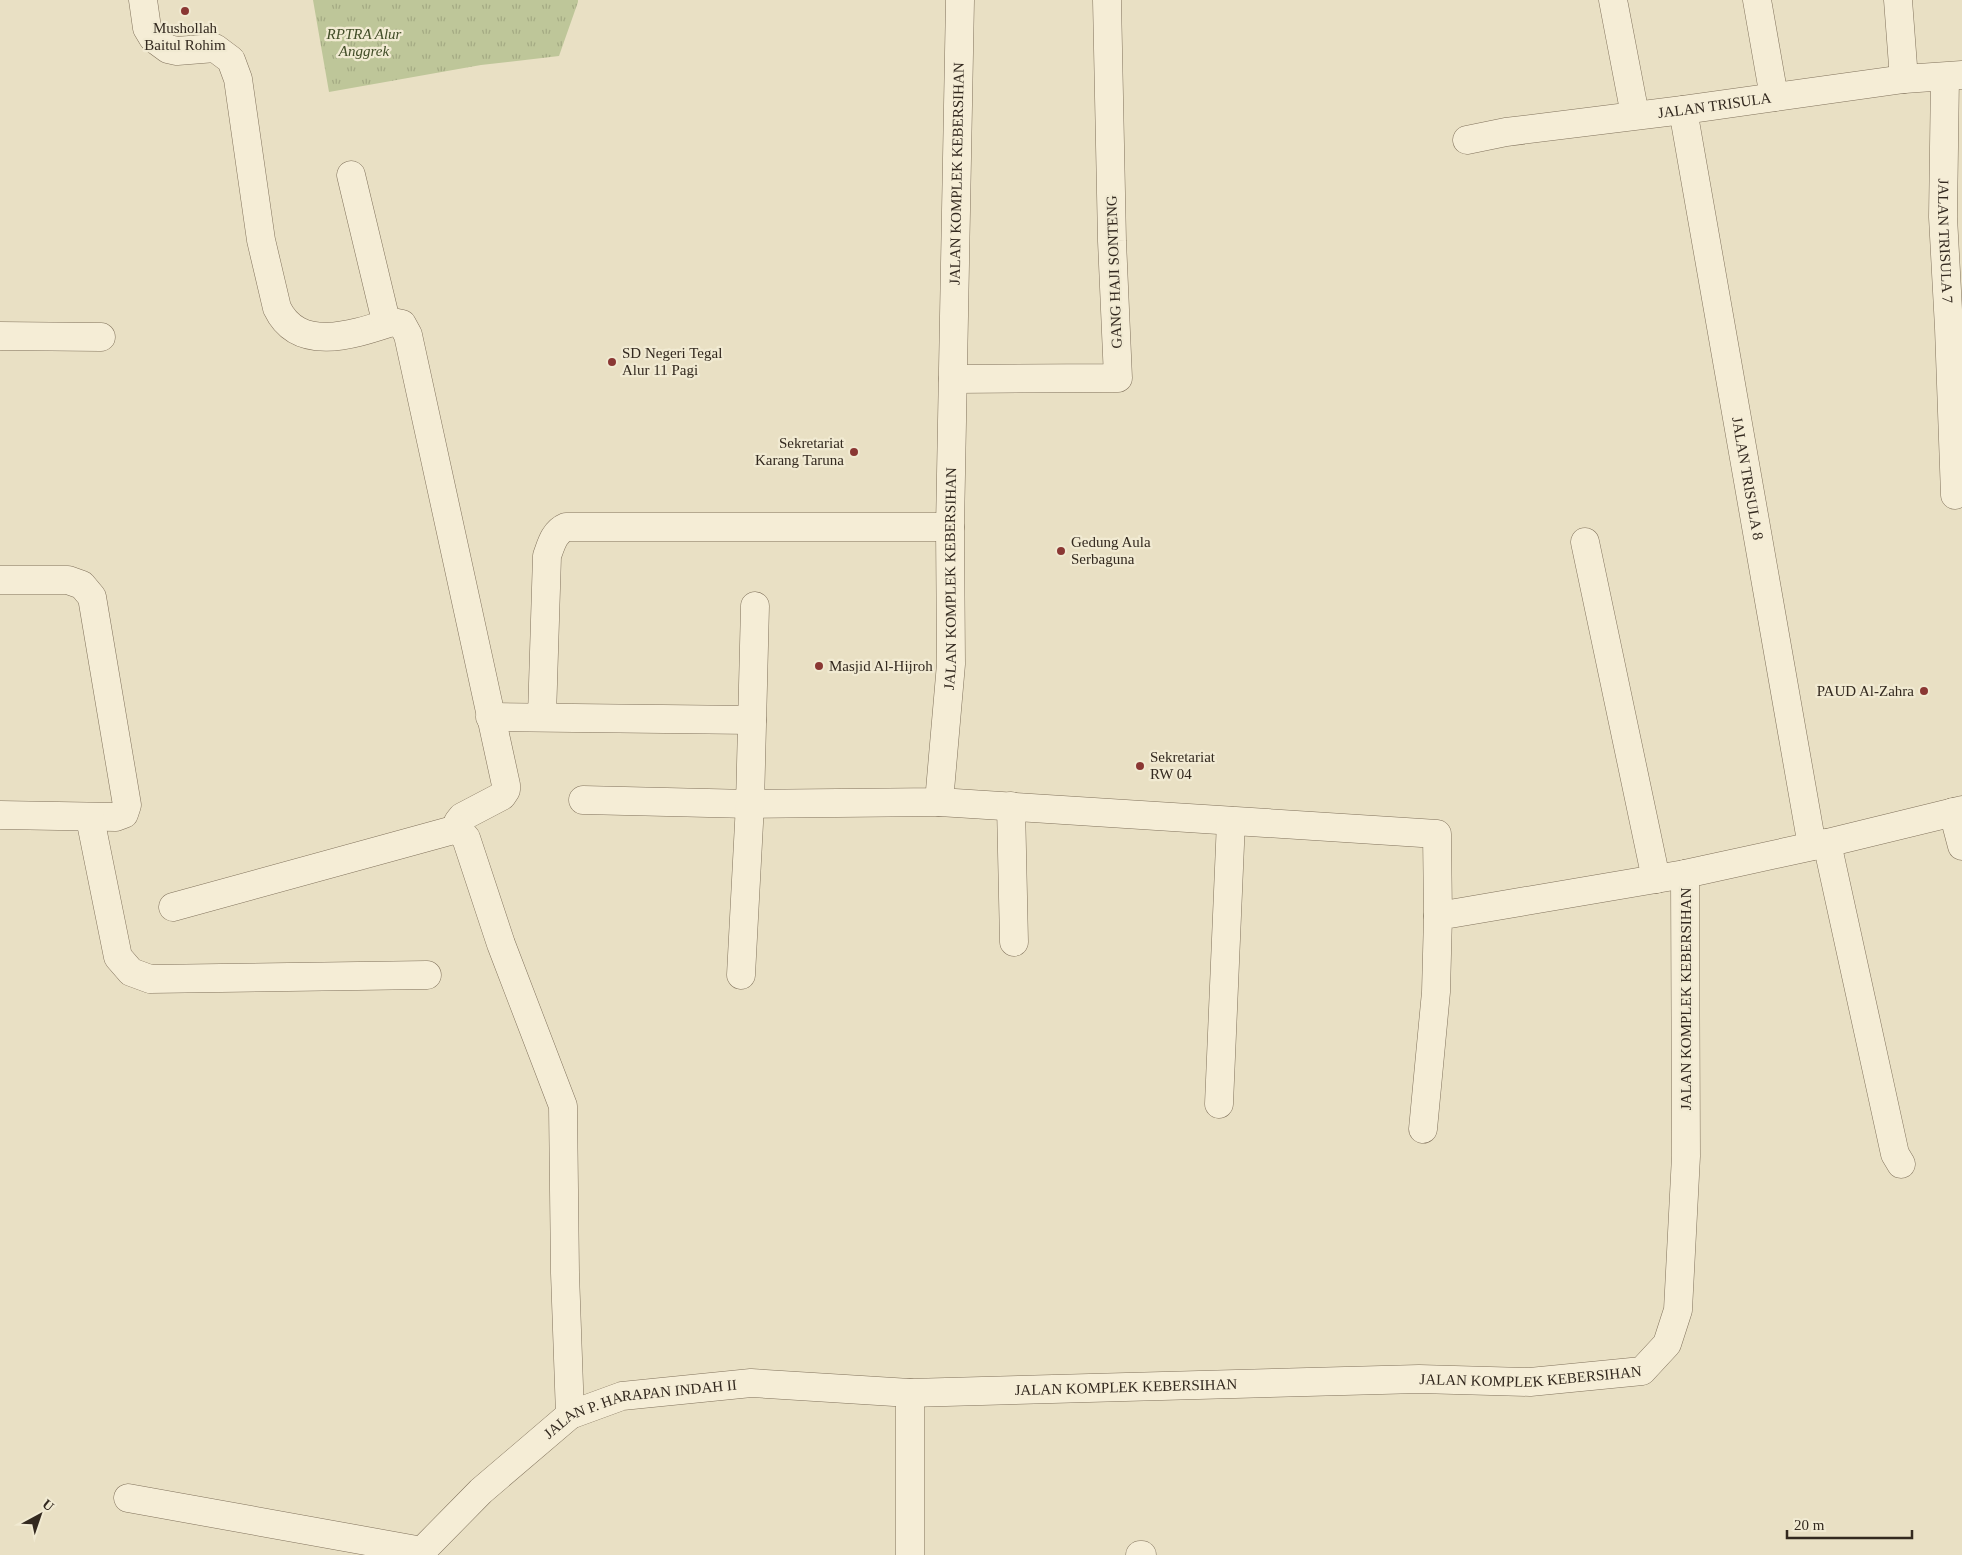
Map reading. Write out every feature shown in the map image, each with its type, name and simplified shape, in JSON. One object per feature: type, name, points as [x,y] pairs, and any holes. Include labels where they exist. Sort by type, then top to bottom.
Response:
[{"type":"street","points":[[143,0],[147,28],[153,38],[168,49],[177,51],[215,48],[231,60],[238,79],[262,240],[277,308],[281,316],[298,332],[325,337],[354,334],[392,322]]},
{"type":"street","name":"JALAN KOMPLEK KEBERSIHAN","points":[[939,802],[951,664],[950,526],[960,0]]},
{"type":"street","name":"GANG HAJI SONTENG","points":[[953,379],[1118,378],[1112,241],[1107,0]]},
{"type":"street","points":[[1613,0],[1635,115]]},
{"type":"street","points":[[1757,0],[1774,97]]},
{"type":"street","points":[[1898,0],[1904,79]]},
{"type":"street","name":"JALAN TRISULA","points":[[1467,140],[1506,132],[1904,79],[1954,76]]},
{"type":"street","name":"JALAN TRISULA 7","points":[[1954,76],[1943,218],[1955,495]]},
{"type":"street","name":"JALAN TRISULA 8","points":[[1682,110],[1819,845],[1894,1154],[1901,1164]]},
{"type":"street","points":[[352,175],[385,317],[392,322],[404,326],[408,335],[506,790],[502,796],[462,817],[458,822],[457,829]]},
{"type":"street","points":[[0,336],[102,337]]},
{"type":"street","points":[[542,716],[547,556],[552,542],[560,529],[566,527],[950,526]]},
{"type":"street","points":[[1585,542],[1656,879]]},
{"type":"street","points":[[0,580],[68,580],[82,584],[92,597],[127,805],[124,814],[116,818],[0,815]]},
{"type":"street","points":[[741,975],[750,804],[755,606]]},
{"type":"street","points":[[490,717],[542,716],[604,719],[752,720]]},
{"type":"street","points":[[583,800],[750,804],[939,802],[1437,834],[1438,916],[1436,992],[1423,1129]]},
{"type":"street","points":[[1011,806],[1014,942]]},
{"type":"street","points":[[1958,811],[1962,846]]},
{"type":"street","name":"JALAN KOMPLEK KEBERSIHAN","points":[[1438,916],[1685,874],[1819,845],[1958,811]]},
{"type":"street","points":[[90,818],[118,957],[131,972],[150,979],[427,975]]},
{"type":"street","points":[[1219,1104],[1231,821]]},
{"type":"street","points":[[173,907],[457,829]]},
{"type":"street","points":[[457,829],[466,838],[501,944],[563,1106],[565,1273],[570,1415]]},
{"type":"street","name":"JALAN KOMPLEK KEBERSIHAN","points":[[910,1394],[1419,1380],[1530,1382],[1642,1371],[1667,1344],[1678,1310],[1686,1156],[1685,874]]},
{"type":"street","name":"JALAN P. HARAPAN INDAH II","points":[[421,1553],[481,1491],[570,1415],[622,1396],[751,1383],[910,1394]]},
{"type":"street","points":[[910,1394],[910,1555]]},
{"type":"street","points":[[128,1498],[421,1553]]},
{"type":"green space","name":"RPTRA Alur Anggrek","points":[[313,0],[578,0],[578,2],[559,56],[481,65],[329,92]]},
{"type":"place","name":"Mushollah Baitul Rohim","points":[[185,11]]},
{"type":"place","name":"SD Negeri Tegal Alur 11 Pagi","points":[[612,362]]},
{"type":"place","name":"Sekretariat Karang Taruna","points":[[854,452]]},
{"type":"place","name":"Gedung Aula Serbaguna","points":[[1061,551]]},
{"type":"place","name":"Masjid Al-Hijroh","points":[[819,666]]},
{"type":"place","name":"PAUD Al-Zahra","points":[[1924,691]]},
{"type":"place","name":"Sekretariat RW 04","points":[[1140,766]]}]
